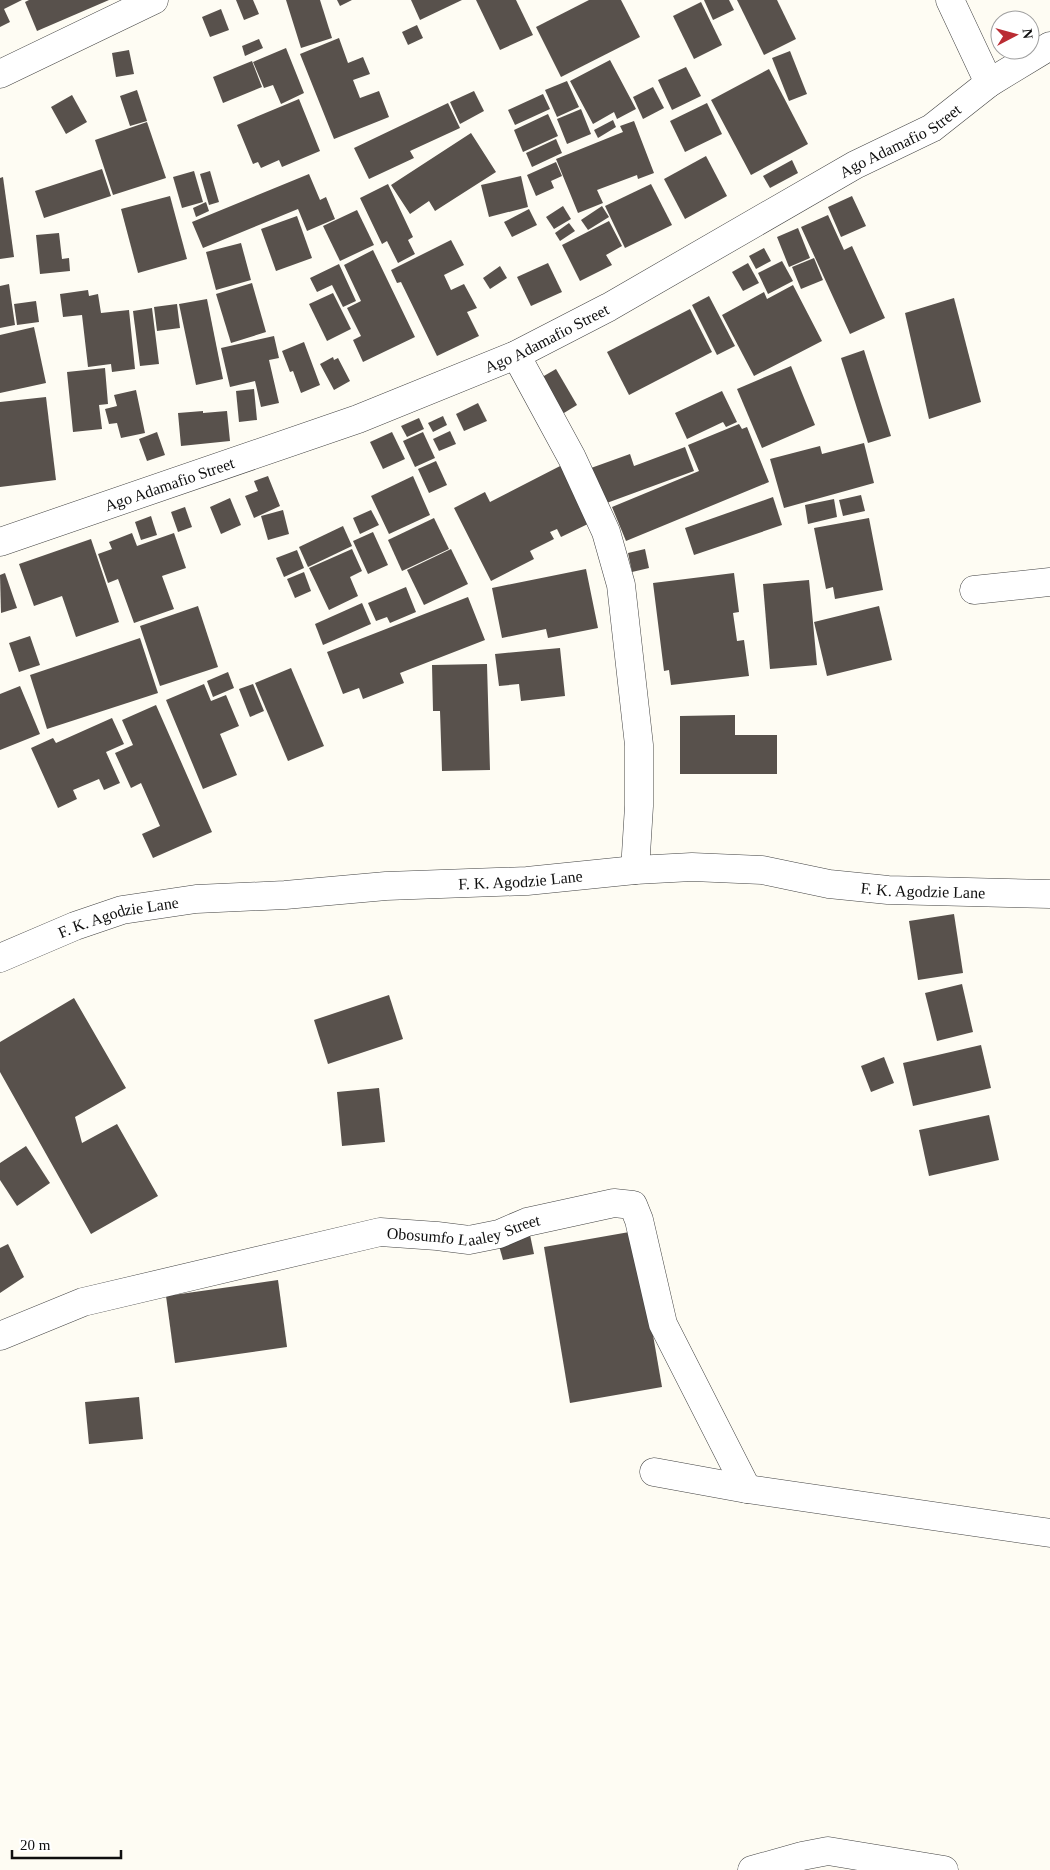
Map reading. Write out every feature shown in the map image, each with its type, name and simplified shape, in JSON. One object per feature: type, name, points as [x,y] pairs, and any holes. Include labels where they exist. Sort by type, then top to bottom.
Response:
[{"type":"street","points":[[0,74],[154,0]]},
{"type":"street","points":[[950,0],[989,83]]},
{"type":"street","name":"Ago Adamafio Street","points":[[0,542],[358,419],[516,355],[609,307],[855,165],[932,128],[989,83],[1050,46]]},
{"type":"street","points":[[516,355],[572,458],[606,532],[622,585],[639,745],[639,806],[635,870]]},
{"type":"street","points":[[974,590],[1050,582]]},
{"type":"street","name":"F. K. Agodzie Lane","points":[[0,958],[75,926],[122,910],[196,898],[285,895],[386,886],[527,881],[635,870],[692,867],[762,870],[829,884],[888,890],[1050,894]]},
{"type":"street","name":"Obosumfo Laaley Street","points":[[0,1336],[83,1302],[380,1232],[468,1240],[499,1234],[537,1220],[614,1203],[633,1205],[663,1324],[747,1489]]},
{"type":"street","points":[[654,1472],[747,1489],[1050,1533]]},
{"type":"street","points":[[752,1870],[828,1851],[944,1870]]},
{"type":"building","points":[[0,0],[22,0],[4,9],[10,22],[0,27]]},
{"type":"building","points":[[29,0],[109,0],[37,31],[25,2]]},
{"type":"building","points":[[236,0],[253,0],[259,14],[244,20]]},
{"type":"building","points":[[286,0],[320,0],[332,38],[301,48]]},
{"type":"building","points":[[337,0],[352,0],[340,6]]},
{"type":"building","points":[[411,0],[462,0],[420,20]]},
{"type":"building","points":[[476,0],[516,0],[533,35],[500,50]]},
{"type":"building","points":[[589,0],[621,0],[640,37],[561,77],[536,27]]},
{"type":"building","points":[[704,0],[729,0],[734,10],[713,20]]},
{"type":"building","points":[[737,0],[777,0],[796,39],[764,55]]},
{"type":"building","points":[[701,2],[722,45],[694,59],[673,16]]},
{"type":"building","points":[[221,9],[229,30],[210,37],[202,17]]},
{"type":"building","points":[[417,25],[423,38],[408,45],[402,32]]},
{"type":"building","points":[[339,38],[348,63],[363,57],[370,74],[353,80],[360,98],[379,91],[389,117],[334,139],[300,54]]},
{"type":"building","points":[[259,39],[263,48],[245,56],[242,46]]},
{"type":"building","points":[[286,48],[304,93],[281,104],[273,85],[264,88],[253,62]]},
{"type":"building","points":[[129,50],[134,74],[116,77],[112,53]]},
{"type":"building","points":[[790,51],[807,94],[789,101],[772,58]]},
{"type":"building","points":[[610,60],[636,109],[617,119],[614,112],[593,124],[570,81]]},
{"type":"building","points":[[252,61],[262,87],[223,103],[213,77]]},
{"type":"building","points":[[686,67],[701,96],[672,110],[658,80]]},
{"type":"building","points":[[769,69],[808,144],[751,175],[711,100]]},
{"type":"building","points":[[567,81],[579,107],[557,117],[545,90]]},
{"type":"building","points":[[653,87],[664,108],[643,119],[633,97]]},
{"type":"building","points":[[137,90],[147,121],[130,126],[120,96]]},
{"type":"building","points":[[474,91],[484,111],[460,124],[450,102]]},
{"type":"building","points":[[543,94],[550,109],[515,125],[508,110]]},
{"type":"building","points":[[72,95],[87,122],[66,134],[51,107]]},
{"type":"building","points":[[299,99],[320,151],[282,167],[279,160],[261,168],[258,162],[253,164],[237,125]]},
{"type":"building","points":[[448,103],[460,128],[410,151],[414,158],[369,179],[354,148]]},
{"type":"building","points":[[707,103],[722,134],[685,152],[670,121]]},
{"type":"building","points":[[581,109],[591,134],[567,144],[557,119]]},
{"type":"building","points":[[548,114],[558,136],[523,152],[514,130]]},
{"type":"building","points":[[613,120],[616,127],[598,138],[594,130]]},
{"type":"building","points":[[634,121],[654,173],[638,179],[637,175],[597,190],[603,203],[578,213],[556,159],[623,132],[620,126]]},
{"type":"building","points":[[147,122],[166,178],[113,195],[95,140]]},
{"type":"building","points":[[471,133],[496,172],[435,211],[429,201],[410,214],[391,185]]},
{"type":"building","points":[[556,139],[562,153],[532,167],[526,153]]},
{"type":"building","points":[[706,156],[727,196],[685,219],[664,179]]},
{"type":"building","points":[[792,160],[798,173],[770,188],[763,176]]},
{"type":"building","points":[[556,162],[562,176],[551,181],[554,188],[536,196],[527,175]]},
{"type":"building","points":[[102,169],[111,196],[44,218],[35,191]]},
{"type":"building","points":[[194,171],[203,202],[182,208],[173,177]]},
{"type":"building","points":[[210,171],[219,202],[209,205],[200,174]]},
{"type":"building","points":[[309,174],[320,200],[326,197],[335,219],[307,231],[298,209],[203,248],[192,222]]},
{"type":"building","points":[[521,176],[528,207],[489,217],[481,185]]},
{"type":"building","points":[[3,177],[14,257],[0,259],[0,178]]},
{"type":"building","points":[[388,184],[413,237],[408,240],[415,254],[398,263],[387,241],[382,244],[360,198]]},
{"type":"building","points":[[651,184],[672,225],[625,248],[605,206]]},
{"type":"building","points":[[170,196],[187,259],[138,273],[121,209]]},
{"type":"building","points":[[852,196],[866,226],[841,237],[828,207]]},
{"type":"building","points":[[206,202],[209,211],[196,217],[193,208]]},
{"type":"building","points":[[563,206],[571,219],[554,229],[546,217]]},
{"type":"building","points":[[602,206],[609,217],[588,230],[581,220]]},
{"type":"building","points":[[529,209],[537,225],[512,237],[504,222]]},
{"type":"building","points":[[357,210],[374,245],[340,261],[323,226]]},
{"type":"building","points":[[828,215],[844,250],[852,246],[885,318],[850,334],[801,227]]},
{"type":"building","points":[[297,216],[312,258],[276,271],[261,229]]},
{"type":"building","points":[[609,221],[622,246],[606,255],[612,265],[580,281],[562,245]]},
{"type":"building","points":[[569,223],[575,231],[560,241],[555,233]]},
{"type":"building","points":[[798,228],[810,258],[789,267],[777,237]]},
{"type":"building","points":[[59,233],[62,259],[69,258],[70,271],[40,274],[36,235]]},
{"type":"building","points":[[451,240],[464,265],[444,275],[451,290],[464,284],[477,308],[467,312],[479,336],[437,356],[401,282],[397,283],[391,270]]},
{"type":"building","points":[[241,243],[251,280],[216,290],[206,252]]},
{"type":"building","points":[[764,248],[771,261],[756,269],[749,256]]},
{"type":"building","points":[[373,250],[415,337],[363,362],[353,340],[361,336],[347,308],[361,301],[344,265]]},
{"type":"building","points":[[814,258],[823,280],[801,289],[792,267]]},
{"type":"building","points":[[782,261],[793,281],[768,294],[758,273]]},
{"type":"building","points":[[548,263],[562,292],[531,306],[517,277]]},
{"type":"building","points":[[748,263],[759,283],[743,291],[732,272]]},
{"type":"building","points":[[339,264],[356,301],[343,307],[332,285],[317,292],[310,278]]},
{"type":"building","points":[[500,266],[507,278],[490,289],[483,278]]},
{"type":"building","points":[[252,283],[266,332],[231,343],[216,294]]},
{"type":"building","points":[[9,284],[15,325],[0,328],[0,286]]},
{"type":"building","points":[[793,285],[822,341],[754,376],[722,315],[764,292],[767,299]]},
{"type":"building","points":[[88,290],[89,296],[98,294],[101,313],[129,310],[135,369],[112,372],[111,364],[88,367],[82,315],[63,317],[60,294]]},
{"type":"building","points":[[333,293],[351,329],[327,341],[309,304]]},
{"type":"building","points":[[709,296],[735,346],[717,355],[692,305]]},
{"type":"building","points":[[954,298],[981,402],[929,419],[905,313]]},
{"type":"building","points":[[207,299],[223,379],[196,385],[179,304]]},
{"type":"building","points":[[36,301],[39,322],[17,325],[14,304]]},
{"type":"building","points":[[177,304],[180,328],[157,331],[154,307]]},
{"type":"building","points":[[152,308],[159,364],[140,366],[133,311]]},
{"type":"building","points":[[690,309],[712,352],[629,395],[607,352]]},
{"type":"building","points":[[34,327],[46,383],[0,393],[0,335]]},
{"type":"building","points":[[274,336],[279,358],[269,360],[279,403],[261,407],[255,381],[230,387],[221,348]]},
{"type":"building","points":[[304,342],[320,385],[301,393],[293,371],[290,372],[282,351]]},
{"type":"building","points":[[864,350],[891,436],[868,443],[841,358]]},
{"type":"building","points":[[333,357],[334,360],[338,358],[350,381],[334,390],[320,364]]},
{"type":"building","points":[[791,366],[815,425],[762,448],[737,389]]},
{"type":"building","points":[[105,368],[108,404],[99,405],[102,429],[73,432],[67,372]]},
{"type":"building","points":[[556,369],[577,405],[559,416],[537,380]]},
{"type":"building","points":[[254,389],[257,420],[239,422],[236,391]]},
{"type":"building","points":[[136,390],[145,433],[121,438],[117,423],[109,424],[105,409],[117,406],[114,395]]},
{"type":"building","points":[[722,391],[737,422],[726,427],[723,422],[687,439],[675,413]]},
{"type":"building","points":[[46,397],[56,480],[0,487],[0,402]]},
{"type":"building","points":[[478,403],[487,421],[464,431],[456,414]]},
{"type":"building","points":[[203,411],[203,413],[227,411],[230,441],[181,446],[178,413]]},
{"type":"building","points":[[443,416],[447,425],[433,432],[428,423]]},
{"type":"building","points":[[419,418],[424,429],[407,437],[401,426]]},
{"type":"building","points":[[739,424],[742,429],[747,427],[769,482],[626,541],[612,507],[699,471],[688,445]]},
{"type":"building","points":[[450,431],[456,444],[439,451],[433,439]]},
{"type":"building","points":[[157,432],[165,455],[147,461],[139,439]]},
{"type":"building","points":[[392,432],[405,459],[383,469],[370,442]]},
{"type":"building","points":[[423,432],[435,458],[415,467],[403,441]]},
{"type":"building","points":[[864,443],[874,483],[784,508],[770,459],[820,446],[822,454]]},
{"type":"building","points":[[685,447],[694,471],[604,504],[591,468],[630,454],[634,466]]},
{"type":"building","points":[[436,461],[447,485],[429,493],[418,469]]},
{"type":"building","points":[[564,464],[592,522],[561,537],[557,529],[550,532],[554,539],[530,551],[534,559],[491,581],[454,508],[485,492],[490,502]]},
{"type":"building","points":[[268,476],[280,506],[254,518],[245,496],[258,491],[254,481]]},
{"type":"building","points":[[413,476],[430,515],[389,534],[371,496]]},
{"type":"building","points":[[861,495],[865,511],[843,516],[839,500]]},
{"type":"building","points":[[773,497],[782,525],[694,555],[685,528]]},
{"type":"building","points":[[230,498],[241,525],[221,534],[210,507]]},
{"type":"building","points":[[834,499],[837,517],[808,524],[805,505]]},
{"type":"building","points":[[185,507],[192,527],[178,532],[171,512]]},
{"type":"building","points":[[283,510],[289,534],[268,540],[261,516]]},
{"type":"building","points":[[371,510],[379,525],[360,534],[353,518]]},
{"type":"building","points":[[151,516],[157,535],[141,540],[135,522]]},
{"type":"building","points":[[434,518],[449,549],[402,571],[388,540]]},
{"type":"building","points":[[869,518],[883,590],[835,599],[833,587],[826,589],[814,528]]},
{"type":"building","points":[[343,526],[352,546],[308,567],[299,547]]},
{"type":"building","points":[[373,532],[388,565],[368,574],[353,541]]},
{"type":"building","points":[[132,533],[137,546],[174,533],[186,568],[162,576],[174,609],[134,623],[118,579],[108,583],[98,554],[112,549],[109,542]]},
{"type":"building","points":[[91,539],[119,622],[76,637],[62,596],[34,606],[19,564]]},
{"type":"building","points":[[352,549],[362,571],[350,577],[358,596],[329,610],[309,568]]},
{"type":"building","points":[[451,549],[468,584],[424,605],[407,570]]},
{"type":"building","points":[[645,549],[649,568],[632,572],[628,553]]},
{"type":"building","points":[[297,550],[304,568],[284,577],[276,558]]},
{"type":"building","points":[[586,569],[598,628],[548,638],[546,629],[502,638],[492,588]]},
{"type":"building","points":[[304,572],[311,591],[295,598],[287,579]]},
{"type":"building","points":[[5,573],[17,608],[1,613],[0,575]]},
{"type":"building","points":[[734,573],[739,612],[733,613],[737,641],[744,640],[749,676],[671,685],[669,670],[664,671],[653,583]]},
{"type":"building","points":[[809,580],[817,665],[770,669],[763,584]]},
{"type":"building","points":[[406,587],[416,612],[390,623],[387,617],[376,621],[368,603]]},
{"type":"building","points":[[468,597],[485,640],[400,673],[404,683],[363,699],[359,688],[343,694],[327,652]]},
{"type":"building","points":[[362,603],[371,624],[323,645],[315,624]]},
{"type":"building","points":[[198,606],[218,667],[160,686],[140,626]]},
{"type":"building","points":[[879,606],[892,660],[827,676],[814,622]]},
{"type":"building","points":[[30,636],[40,665],[19,672],[9,643]]},
{"type":"building","points":[[140,638],[158,693],[47,729],[30,675]]},
{"type":"building","points":[[560,648],[565,696],[521,701],[519,684],[499,686],[495,654]]},
{"type":"building","points":[[487,664],[490,770],[442,771],[440,711],[433,711],[432,665]]},
{"type":"building","points":[[291,668],[324,746],[288,761],[255,683]]},
{"type":"building","points":[[228,672],[234,688],[213,697],[207,681]]},
{"type":"building","points":[[204,684],[211,701],[226,695],[239,726],[220,734],[237,775],[203,789],[166,700]]},
{"type":"building","points":[[253,684],[264,711],[250,717],[239,689]]},
{"type":"building","points":[[20,686],[40,734],[0,750],[0,694]]},
{"type":"building","points":[[156,705],[212,832],[153,858],[142,834],[160,826],[141,783],[131,788],[115,753],[133,745],[122,720]]},
{"type":"building","points":[[735,715],[735,735],[777,735],[777,774],[680,774],[680,716]]},
{"type":"building","points":[[112,718],[124,744],[106,752],[120,783],[104,790],[99,779],[73,790],[77,799],[58,808],[31,748],[53,738],[56,743]]},
{"type":"building","points":[[954,914],[963,973],[918,980],[909,921]]},
{"type":"building","points":[[962,984],[973,1032],[937,1041],[925,993]]},
{"type":"building","points":[[389,995],[403,1039],[328,1064],[314,1020]]},
{"type":"building","points":[[74,998],[126,1088],[75,1117],[82,1143],[117,1124],[158,1196],[91,1234],[0,1072],[0,1042]]},
{"type":"building","points":[[981,1045],[991,1088],[913,1106],[903,1063]]},
{"type":"building","points":[[884,1057],[894,1083],[871,1092],[861,1066]]},
{"type":"building","points":[[379,1088],[385,1142],[342,1146],[337,1092]]},
{"type":"building","points":[[989,1115],[999,1160],[929,1176],[919,1130]]},
{"type":"building","points":[[26,1146],[50,1183],[17,1206],[0,1180],[0,1163]]},
{"type":"building","points":[[529,1230],[534,1254],[503,1260],[496,1235]]},
{"type":"building","points":[[635,1231],[662,1387],[570,1403],[544,1247]]},
{"type":"building","points":[[8,1244],[24,1277],[0,1293],[0,1248]]},
{"type":"building","points":[[278,1280],[287,1347],[175,1363],[166,1296]]},
{"type":"building","points":[[139,1397],[143,1439],[89,1444],[85,1402]]}]
